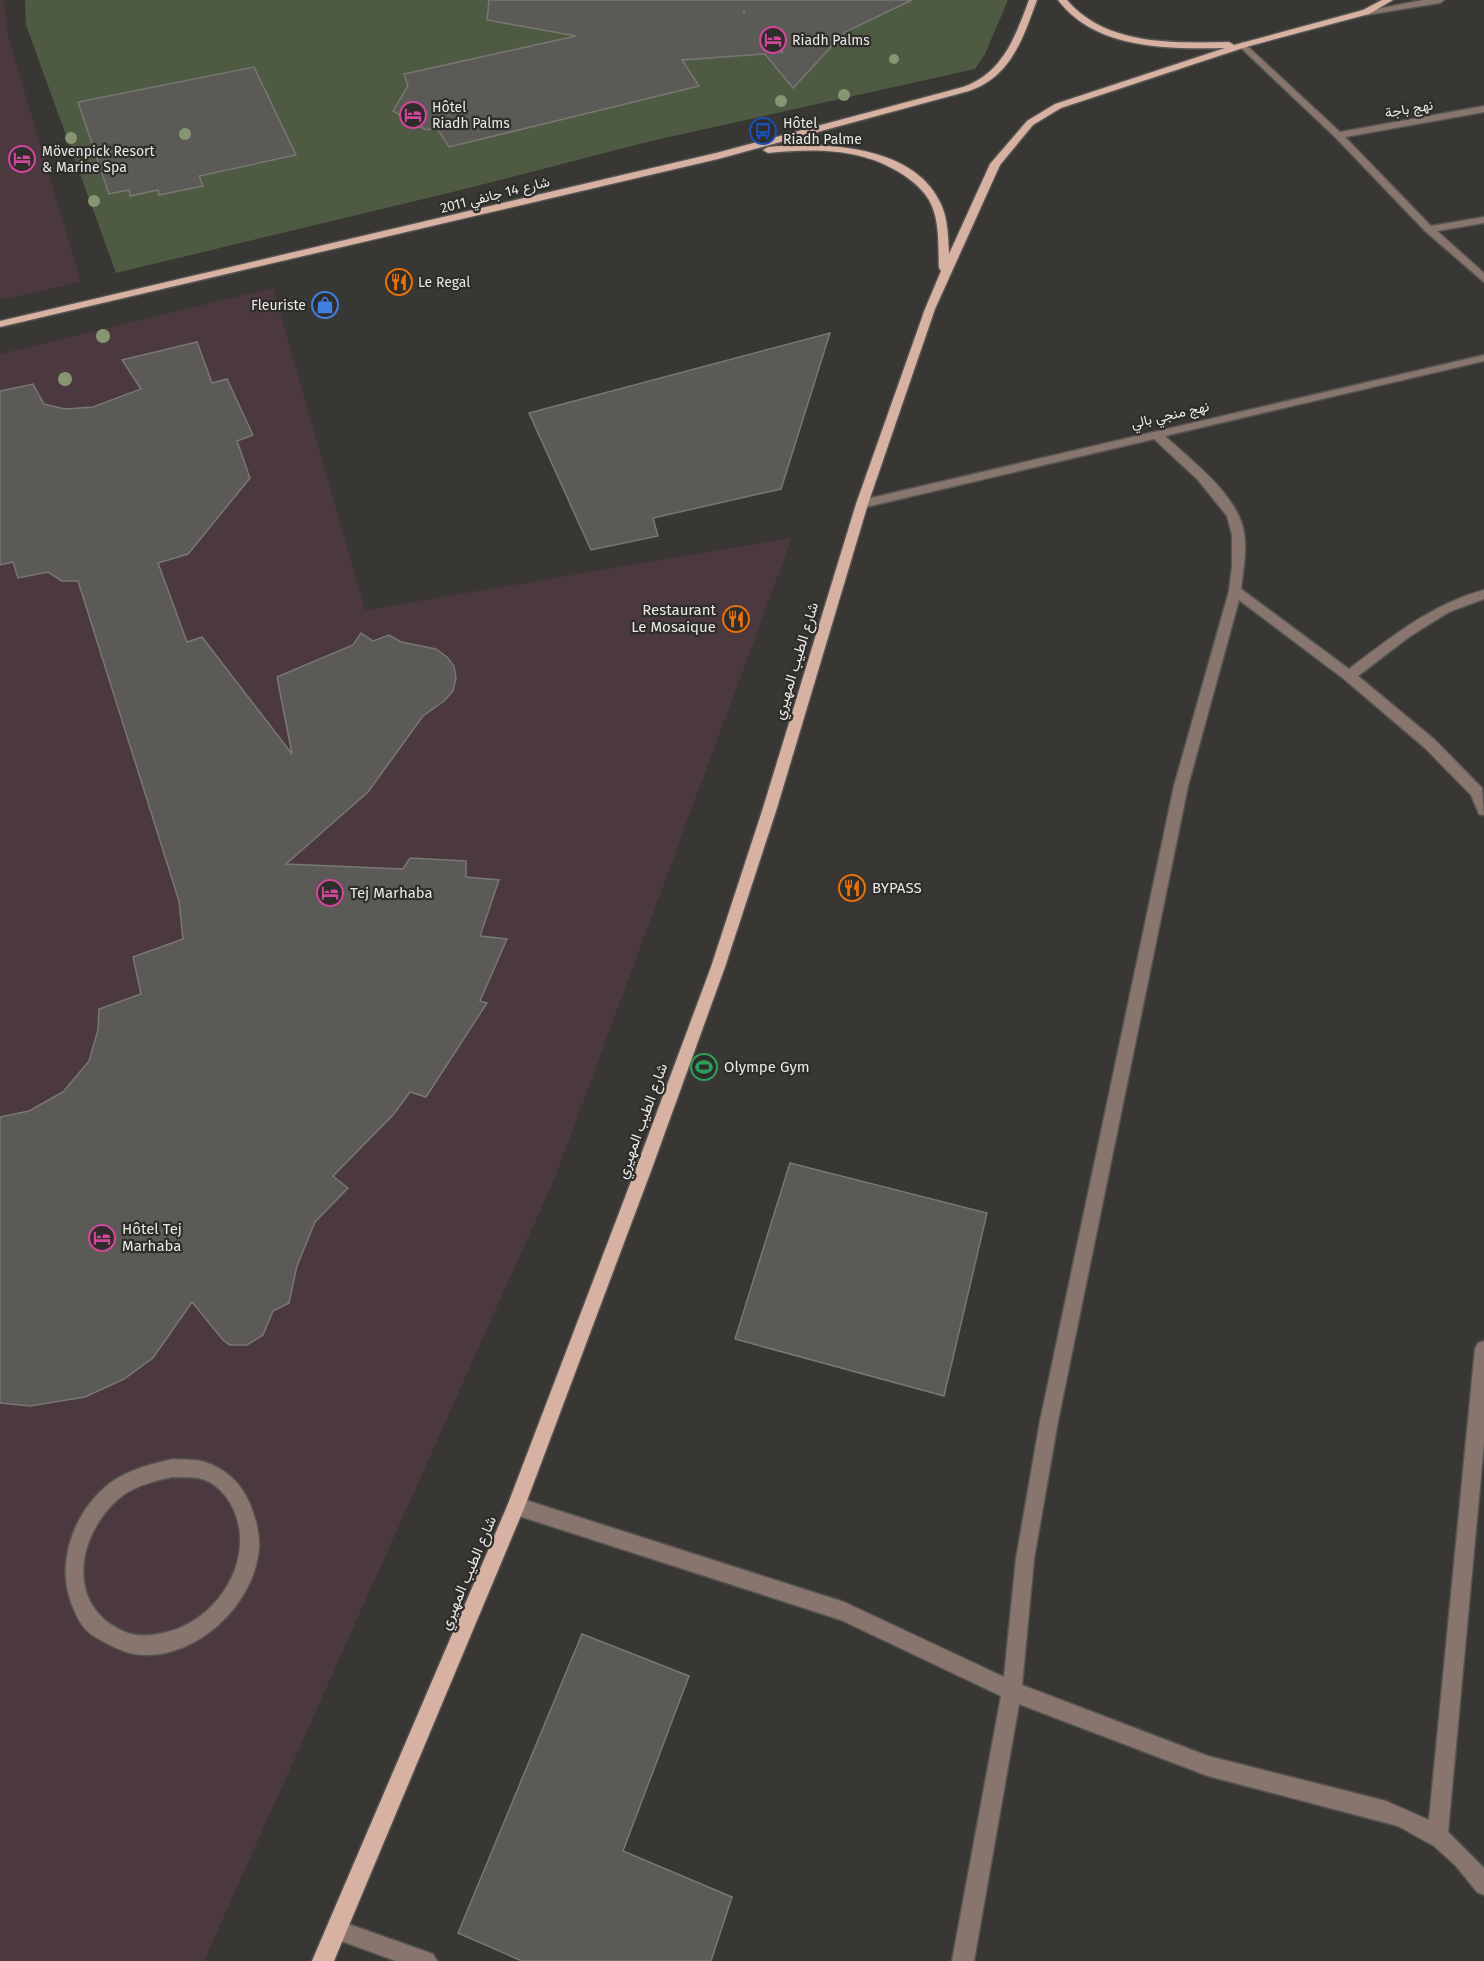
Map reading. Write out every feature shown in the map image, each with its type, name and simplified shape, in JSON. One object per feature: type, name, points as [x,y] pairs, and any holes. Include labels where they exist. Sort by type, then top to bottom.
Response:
[{"type":"main road","name":"شارع 14 جانفي 2011","points":[[0,324],[718,156],[975,86],[992,76],[1014,48],[1034,0]]},
{"type":"main road","points":[[1062,0],[1066,8],[1081,21],[1122,37],[1167,44],[1243,45],[1366,12],[1389,0]]},
{"type":"main road","name":"شارع الطيب المهيري","points":[[323,1961],[516,1506],[639,1182],[718,966],[770,808],[862,504],[944,274],[995,164],[1030,123],[1058,106],[1243,45]]},
{"type":"main road","points":[[718,156],[801,146],[832,147],[885,160],[924,186],[938,207],[943,232],[944,274]]},
{"type":"street","points":[[1366,12],[1440,0]]},
{"type":"street","points":[[1243,45],[1338,135],[1429,229],[1484,279]]},
{"type":"street","name":"نهج باجة","points":[[1338,135],[1484,109]]},
{"type":"street","points":[[1429,229],[1484,220]]},
{"type":"street","name":"نهج منجي بالي","points":[[862,504],[1484,358]]},
{"type":"street","points":[[963,1961],[1012,1691],[1025,1559],[1049,1421],[1180,786],[1235,591],[1239,559],[1237,526],[1220,497],[1156,434]]},
{"type":"street","points":[[1235,591],[1349,676],[1430,744],[1481,792],[1484,810]]},
{"type":"street","points":[[1349,676],[1404,634],[1445,609],[1484,594]]},
{"type":"street","points":[[1438,1836],[1477,1479],[1484,1348]]},
{"type":"street","points":[[173,1468],[206,1471],[232,1488],[248,1515],[251,1547],[241,1582],[219,1613],[187,1636],[151,1645],[117,1640],[90,1622],[75,1594],[74,1560],[86,1526],[109,1496],[140,1475],[173,1468]]},
{"type":"street","points":[[516,1506],[844,1611],[1012,1691],[1208,1766],[1386,1810],[1412,1820],[1438,1836],[1466,1859],[1484,1885]]},
{"type":"street","points":[[337,1930],[426,1961]]},
{"type":"shaded area","name":"Mövenpick Resort & Marine Spa","points":[[0,0],[4,0],[8,36],[81,282],[0,300]]},
{"type":"shaded area","name":"Tej Marhaba","points":[[273,288],[365,610],[792,538],[556,1175],[204,1961],[0,1961],[0,354]]},
{"type":"green space","name":"Hôtel Riadh Palms","points":[[25,0],[1008,0],[985,54],[975,69],[651,141],[469,188],[116,273],[26,25]]},
{"type":"building","points":[[489,0],[912,0],[845,32],[793,88],[765,54],[682,60],[699,86],[449,147],[437,128],[426,130],[393,111],[408,86],[404,74],[576,36],[487,20]]},
{"type":"building","points":[[254,67],[296,155],[199,176],[203,186],[159,195],[158,190],[130,196],[129,190],[109,194],[78,102]]},
{"type":"building","points":[[830,333],[781,489],[653,518],[658,536],[591,550],[529,413]]},
{"type":"building","points":[[197,342],[212,383],[227,379],[253,435],[237,441],[250,478],[188,554],[158,563],[187,642],[202,637],[292,754],[277,677],[353,645],[361,633],[373,641],[389,635],[401,642],[436,649],[454,666],[456,678],[453,691],[444,701],[423,716],[368,792],[286,864],[403,869],[410,858],[466,861],[466,877],[499,880],[480,936],[507,939],[480,1001],[487,1003],[426,1097],[410,1092],[393,1115],[333,1176],[348,1188],[315,1222],[297,1266],[289,1303],[273,1311],[263,1335],[247,1345],[230,1345],[223,1340],[192,1302],[153,1358],[124,1379],[85,1397],[30,1406],[0,1403],[0,1117],[29,1111],[63,1092],[89,1061],[98,1030],[99,1009],[141,994],[133,957],[183,939],[179,901],[78,581],[62,581],[48,572],[18,578],[13,562],[0,565],[0,391],[33,384],[44,404],[65,409],[93,407],[141,389],[122,360]]},
{"type":"building","points":[[790,1163],[987,1213],[944,1396],[735,1339]]},
{"type":"building","points":[[582,1634],[689,1676],[623,1851],[732,1897],[711,1961],[522,1961],[458,1933]]},
{"type":"place","name":"Riadh Palms","points":[[773,40]]},
{"type":"place","name":"Hôtel Riadh Palms","points":[[413,115]]},
{"type":"place","name":"Hôtel Riadh Palme","points":[[763,131]]},
{"type":"place","name":"Mövenpick Resort & Marine Spa","points":[[22,159]]},
{"type":"place","name":"Le Regal","points":[[399,282]]},
{"type":"place","name":"Fleuriste","points":[[325,305]]},
{"type":"place","name":"Restaurant Le Mosaique","points":[[736,619]]},
{"type":"place","name":"BYPASS","points":[[852,888]]},
{"type":"place","name":"Tej Marhaba","points":[[330,893]]},
{"type":"place","name":"Olympe Gym","points":[[704,1067]]},
{"type":"place","name":"Hôtel Tej Marhaba","points":[[102,1238]]}]
